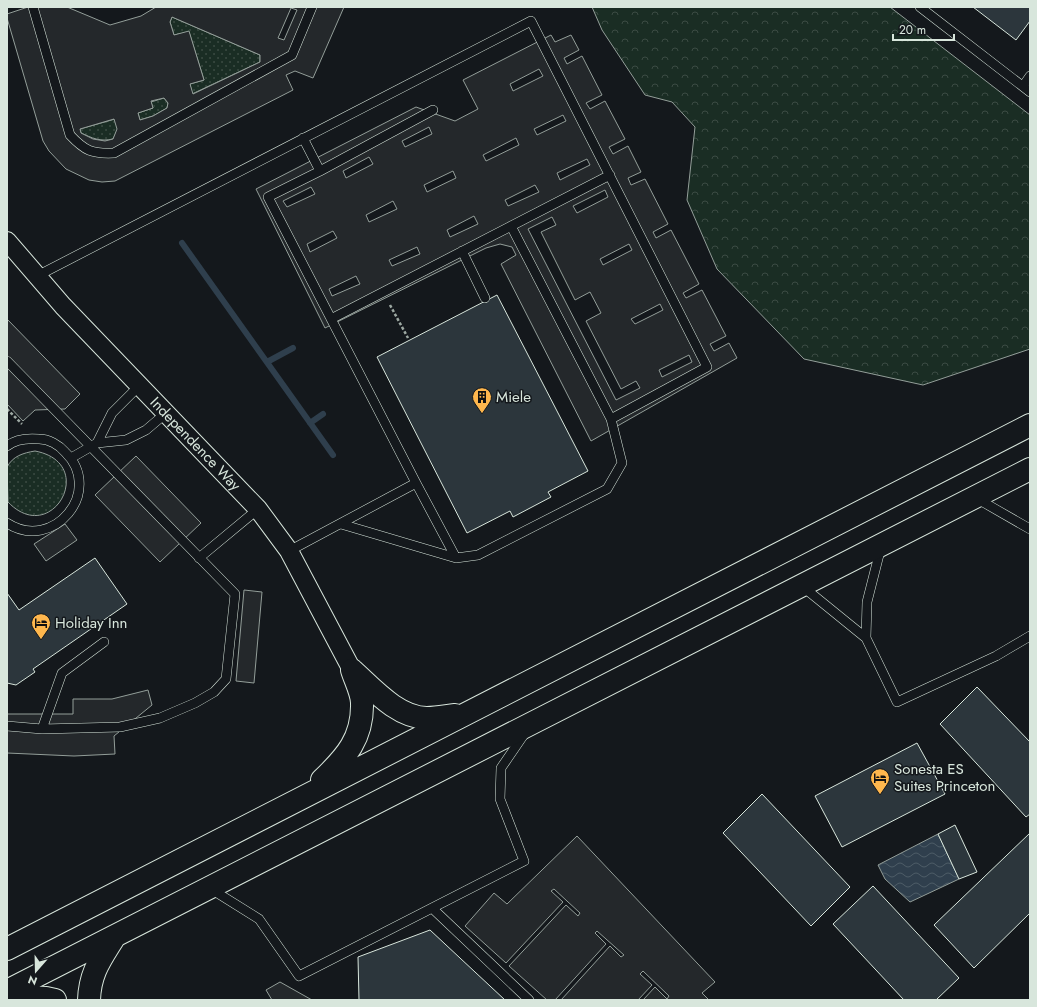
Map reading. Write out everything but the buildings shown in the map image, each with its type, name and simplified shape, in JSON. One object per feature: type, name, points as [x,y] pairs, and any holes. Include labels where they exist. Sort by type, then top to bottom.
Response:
[{"type":"highway","points":[[7,949],[1030,425]]},
{"type":"highway","points":[[7,991],[1030,469]]},
{"type":"highway","points":[[352,670],[391,704],[409,714],[426,718],[468,713]]},
{"type":"highway","points":[[304,797],[342,762],[358,735],[362,702],[352,670]]},
{"type":"highway","points":[[7,931],[84,909]]},
{"type":"highway","points":[[89,1000],[90,983],[94,970],[115,936]]},
{"type":"highway","points":[[7,996],[46,998],[54,1000]]},
{"type":"street","name":"Independence Way","points":[[7,241],[63,306],[258,509],[289,551],[352,670]]},
{"type":"lane","points":[[33,7],[70,135],[82,148],[98,154],[114,153],[292,55],[312,7]]},
{"type":"lane","points":[[920,7],[1026,89],[1030,76]]},
{"type":"lane","points":[[37,276],[531,21],[707,367],[611,419]]},
{"type":"lane","points":[[433,110],[320,171],[268,197],[456,558]]},
{"type":"lane","points":[[303,138],[320,171]]},
{"type":"lane","points":[[331,319],[610,175]]},
{"type":"lane","points":[[341,524],[456,558],[478,555],[607,489],[622,463],[611,419],[511,226]]},
{"type":"lane","points":[[462,251],[485,298]]},
{"type":"lane","points":[[7,361],[94,445],[199,558],[235,594],[226,679],[214,692],[195,703],[160,718],[120,727],[42,729],[7,726]]},
{"type":"lane","points":[[94,445],[112,413],[139,386]]},
{"type":"lane","points":[[71,458],[94,445],[126,440],[146,430],[166,413]]},
{"type":"lane","points":[[7,446],[26,438],[43,439],[59,446],[71,458],[78,474],[80,490],[74,507],[64,520],[48,529],[31,531],[15,528],[7,523]]},
{"type":"lane","points":[[289,551],[416,483]]},
{"type":"lane","points":[[975,497],[1030,529]]},
{"type":"lane","points":[[199,558],[258,509]]},
{"type":"lane","points":[[866,638],[867,602],[881,546]]},
{"type":"lane","points":[[802,586],[866,638],[897,702],[996,656],[1030,636]]},
{"type":"lane","points":[[42,729],[62,673],[104,642]]},
{"type":"lane","points":[[210,888],[259,919],[299,976],[524,862],[500,799],[501,768],[531,724]]},
{"type":"lane","points":[[432,908],[529,1000]]},
{"type":"path","points":[[390,304],[408,338]]},
{"type":"path","points":[[7,409],[28,430],[26,438]]},
{"type":"green space","points":[[592,7],[890,7],[1030,115],[1030,349],[923,385],[804,359],[717,269],[687,200],[695,127],[672,102],[645,95],[602,30]]},
{"type":"green space","points":[[172,17],[260,55],[260,62],[192,94],[190,84],[204,80],[189,32],[174,35],[170,22]]},
{"type":"green space","points":[[164,98],[168,103],[167,108],[153,116],[140,120],[138,113],[153,108],[151,102]]},
{"type":"green space","points":[[115,119],[118,129],[113,139],[100,140],[81,133],[80,129]]},
{"type":"green space","points":[[35,451],[54,459],[64,470],[66,485],[62,498],[53,509],[40,515],[24,514],[8,502],[7,467],[9,463],[19,456]]},
{"type":"shaded area","points":[[28,7],[67,7],[110,25],[141,16],[156,7],[344,7],[313,78],[295,71],[286,75],[293,90],[115,181],[102,182],[89,180],[66,169],[49,151],[43,141],[7,14]],"holes":[[[291,8],[297,10],[284,40],[278,38]],[[172,17],[260,55],[260,62],[193,94],[190,84],[204,80],[189,31],[174,35],[170,22]],[[164,98],[168,103],[167,108],[153,116],[140,120],[138,113],[153,108],[151,101]],[[114,119],[117,129],[113,139],[105,141],[93,139],[81,133],[80,129]]]},
{"type":"shaded area","points":[[551,35],[555,42],[571,35],[579,50],[564,58],[567,64],[582,56],[602,95],[586,103],[590,109],[605,101],[625,139],[609,147],[613,154],[628,146],[641,172],[628,178],[631,185],[645,179],[668,224],[653,232],[656,238],[671,230],[699,284],[683,293],[686,298],[702,290],[726,336],[710,344],[714,351],[729,343],[737,358],[591,441],[501,264],[516,255],[512,247],[500,244],[486,248],[325,328],[256,189],[416,107],[455,121],[478,109],[463,80]],"holes":[[[539,69],[543,76],[513,91],[510,84]],[[563,115],[566,121],[537,135],[534,129]],[[429,127],[432,134],[405,147],[402,141]],[[516,138],[519,145],[486,161],[483,155]],[[369,157],[373,164],[346,178],[343,171]],[[587,159],[590,165],[560,180],[557,173]],[[453,171],[456,178],[427,192],[424,185]],[[535,185],[539,192],[508,206],[505,200]],[[311,187],[315,194],[287,207],[283,201]],[[605,190],[608,197],[577,213],[573,206]],[[393,201],[397,209],[369,222],[366,215]],[[474,216],[478,224],[450,237],[447,230]],[[552,217],[556,225],[541,232],[575,300],[590,292],[601,313],[586,321],[621,389],[636,381],[640,388],[616,400],[528,229]],[[333,231],[337,238],[310,252],[307,244]],[[629,244],[632,250],[603,265],[600,259]],[[417,247],[420,254],[392,266],[389,260]],[[356,276],[360,284],[332,296],[329,289]],[[660,304],[663,310],[635,324],[631,319]],[[689,355],[692,362],[662,377],[659,370]]]},
{"type":"shaded area","points":[[7,319],[80,394],[65,409],[35,410],[23,421],[7,404]]},
{"type":"shaded area","points":[[136,456],[201,523],[160,562],[95,495]]},
{"type":"shaded area","points":[[65,524],[77,540],[46,561],[34,544]]},
{"type":"shaded area","points":[[244,590],[262,592],[254,683],[236,681]]},
{"type":"shaded area","points":[[148,690],[152,705],[114,736],[115,754],[74,756],[7,753],[7,714],[73,714],[73,699],[112,699]]},
{"type":"shaded area","points":[[577,836],[715,982],[702,993],[709,1000],[643,1000],[655,987],[667,999],[669,996],[643,971],[640,974],[652,985],[638,1000],[561,1000],[610,946],[621,957],[624,955],[597,931],[595,933],[606,944],[555,1000],[547,1000],[509,966],[566,905],[578,916],[580,913],[554,889],[551,891],[563,902],[506,963],[465,926],[494,893],[507,904]]},
{"type":"shaded area","points":[[280,982],[312,1000],[272,1000],[266,990]]},
{"type":"water","points":[[938,834],[959,879],[910,902],[885,879],[878,865]]},
{"type":"waterway","points":[[182,243],[333,455]]},
{"type":"waterway","points":[[267,362],[293,348]]},
{"type":"waterway","points":[[310,423],[323,414]]},
{"type":"place","name":"Miele","points":[[482,414]]},
{"type":"place","name":"Holiday Inn","points":[[41,640]]},
{"type":"place","name":"Sonesta ES Suites Princeton","points":[[880,795]]}]
